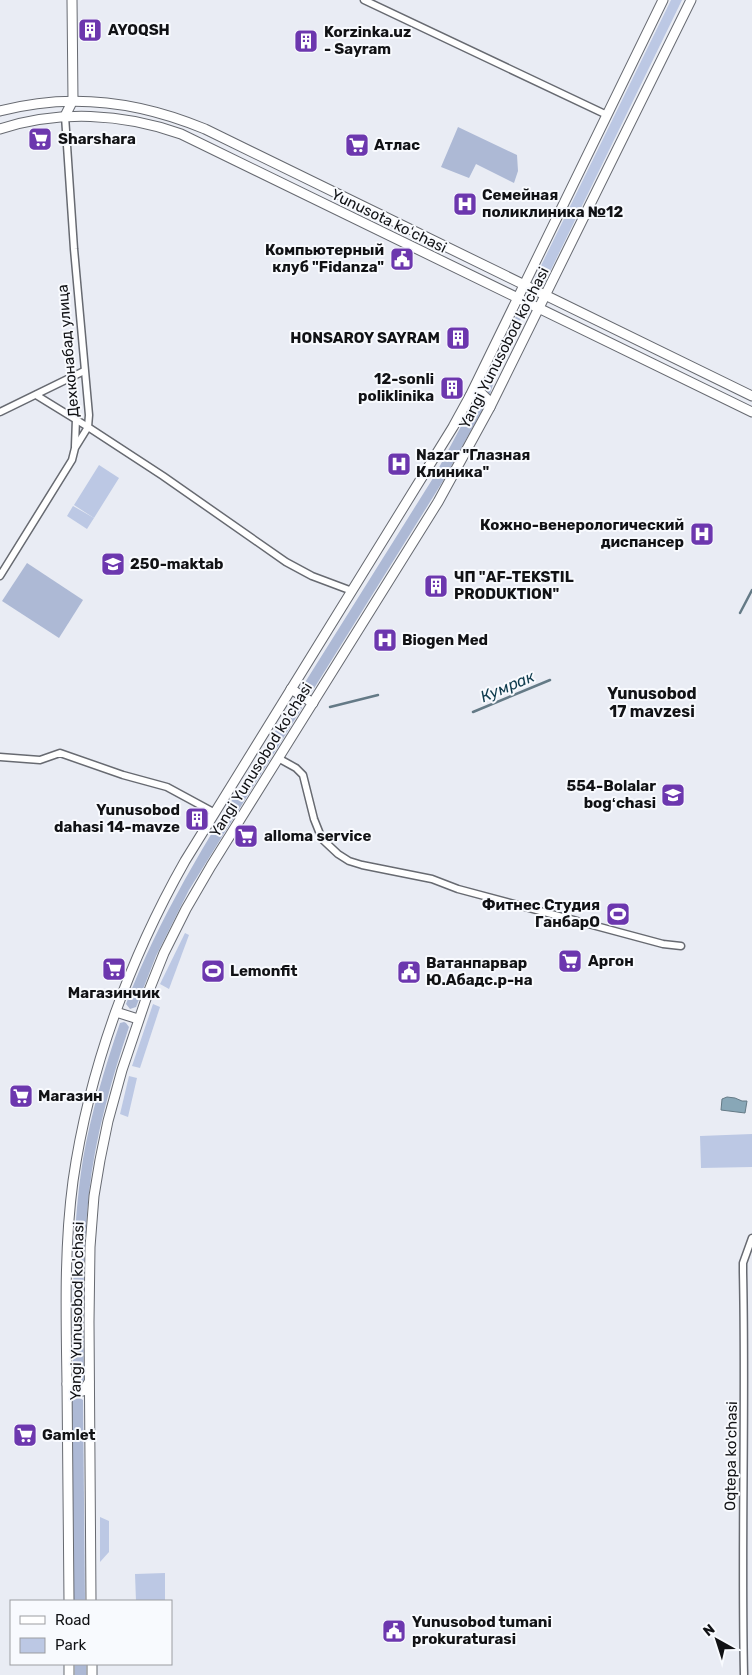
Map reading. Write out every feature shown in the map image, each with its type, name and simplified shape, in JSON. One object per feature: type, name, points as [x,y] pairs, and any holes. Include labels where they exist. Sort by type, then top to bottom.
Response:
[{"type":"main road","points":[[72,0],[72,100],[81,116]]},
{"type":"main road","name":"Yangi Yunusobod ko'chasi","points":[[69,1600],[66,1269],[73,1182],[79,1146],[91,1092],[116,1012],[156,915],[178,873],[454,427],[663,0]]},
{"type":"main road","name":"Yangi Yunusobod ko'chasi","points":[[91,1600],[89,1264],[94,1196],[108,1121],[138,1019],[164,953],[186,909],[438,502],[490,407],[691,0]]},
{"type":"main road","name":"Yunusota koʻchasi","points":[[0,112],[29,105],[72,100],[104,102],[151,110],[178,118],[205,129],[752,396]]},
{"type":"main road","name":"Дехконабад улица","points":[[65,116],[72,100]]},
{"type":"main road","name":"Yunusota koʻchasi","points":[[0,129],[27,122],[65,116],[81,116],[134,121],[181,134],[752,412]]},
{"type":"main road","points":[[470,396],[475,393],[481,393],[488,400],[490,407]]},
{"type":"main road","points":[[291,689],[313,703]]},
{"type":"main road","points":[[116,1012],[138,1019]]},
{"type":"main road","points":[[67,1384],[72,1390],[78,1392],[83,1391],[89,1382]]},
{"type":"street","points":[[364,0],[607,115]]},
{"type":"street","name":"Дехконабад улица","points":[[65,116],[88,427],[163,476],[286,562],[326,582],[352,591]]},
{"type":"street","points":[[0,412],[84,371]]},
{"type":"street","points":[[36,395],[88,427],[75,448]]},
{"type":"street","points":[[0,576],[72,460],[75,448],[76,419]]},
{"type":"street","points":[[0,757],[40,760],[60,753],[123,775],[167,787],[214,813]]},
{"type":"street","points":[[278,758],[296,768],[303,775],[314,819],[322,839],[329,847],[349,861],[432,879],[458,889],[663,944],[682,946]]},
{"type":"street","name":"Oqtepa ko'chasi","points":[[744,1675],[742,1579],[748,1356],[743,1263],[752,1238]]},
{"type":"street","points":[[743,1272],[752,1272]]},
{"type":"green space","points":[[671,0],[682,0],[545,282],[537,289],[534,288],[535,278]]},
{"type":"green space","points":[[99,465],[119,478],[94,518],[74,505]]},
{"type":"green space","points":[[73,506],[94,518],[87,529],[67,516]]},
{"type":"green space","points":[[185,933],[189,935],[169,989],[160,984]]},
{"type":"green space","points":[[153,1004],[160,1007],[140,1068],[132,1066]]},
{"type":"green space","points":[[129,1076],[137,1078],[128,1117],[120,1114]]},
{"type":"green space","points":[[752,1134],[752,1167],[701,1168],[700,1136]]},
{"type":"green space","points":[[100,1517],[109,1521],[109,1552],[100,1562]]},
{"type":"green space","points":[[165,1573],[165,1600],[136,1600],[135,1574]]},
{"type":"shaded area","points":[[458,127],[517,155],[518,171],[514,183],[476,164],[469,178],[441,167]]},
{"type":"shaded area","points":[[520,308],[525,310],[499,365],[490,394],[480,389]]},
{"type":"shaded area","points":[[477,400],[482,402],[484,407],[443,481],[313,690],[310,693],[306,692],[303,688],[304,684],[435,475],[474,402]]},
{"type":"shaded area","points":[[27,563],[83,600],[59,638],[2,601]]},
{"type":"shaded area","points":[[296,702],[302,708],[189,890],[156,956],[136,1007],[130,1009],[126,1004],[142,964],[181,887],[247,776],[293,703]]},
{"type":"shaded area","points":[[124,1022],[129,1027],[104,1109],[89,1193],[84,1265],[84,1384],[78,1387],[73,1384],[73,1299],[79,1187],[86,1142],[99,1090],[120,1023]]},
{"type":"shaded area","points":[[727,1097],[747,1101],[745,1113],[721,1110],[722,1099]]},
{"type":"shaded area","points":[[78,1397],[83,1400],[85,1600],[74,1600],[72,1401]]},
{"type":"shaded area","points":[[75,1665],[86,1665],[86,1675],[75,1675]]},
{"type":"waterway","name":"Кумрак","points":[[740,613],[752,590]]},
{"type":"waterway","name":"Кумрак","points":[[473,712],[550,680]]},
{"type":"waterway","name":"Кумрак","points":[[330,707],[378,695]]},
{"type":"place","name":"AYOQSH","points":[[90,30]]},
{"type":"place","name":"Korzinka.uz - Sayram","points":[[306,41]]},
{"type":"place","name":"Sharshara","points":[[40,139]]},
{"type":"place","name":"Атлас","points":[[357,145]]},
{"type":"place","name":"Семейная поликлиника №12","points":[[465,204]]},
{"type":"place","name":"Компьютерный клуб \"Fidanza\"","points":[[402,259]]},
{"type":"place","name":"HONSAROY SAYRAM","points":[[458,338]]},
{"type":"place","name":"12-sonli poliklinika","points":[[452,388]]},
{"type":"place","name":"Nazar \"Глазная Клиника\"","points":[[399,464]]},
{"type":"place","name":"Кожно-венерологический диспансер","points":[[702,534]]},
{"type":"place","name":"250-maktab","points":[[113,564]]},
{"type":"place","name":"ЧП \"AF-TEKSTIL PRODUKTION\"","points":[[436,586]]},
{"type":"place","name":"Biogen Med","points":[[385,640]]},
{"type":"place","name":"554-Bolalar bogʻchasi","points":[[673,795]]},
{"type":"place","name":"Yunusobod dahasi 14-mavze","points":[[197,819]]},
{"type":"place","name":"alloma service","points":[[246,836]]},
{"type":"place","name":"Фитнес Студия ГанбарО","points":[[618,914]]},
{"type":"place","name":"Аргон","points":[[570,961]]},
{"type":"place","name":"Магазинчик","points":[[114,969]]},
{"type":"place","name":"Lemonfit","points":[[213,971]]},
{"type":"place","name":"Ватанпарвар Ю.Абадс.р-на","points":[[409,972]]},
{"type":"place","name":"Магазин","points":[[21,1096]]},
{"type":"place","name":"Gamlet","points":[[25,1435]]},
{"type":"place","name":"Yunusobod tumani prokuraturasi","points":[[394,1631]]},
{"type":"district","name":"Yunusobod 17 mavzesi","points":[[652,702]]}]
